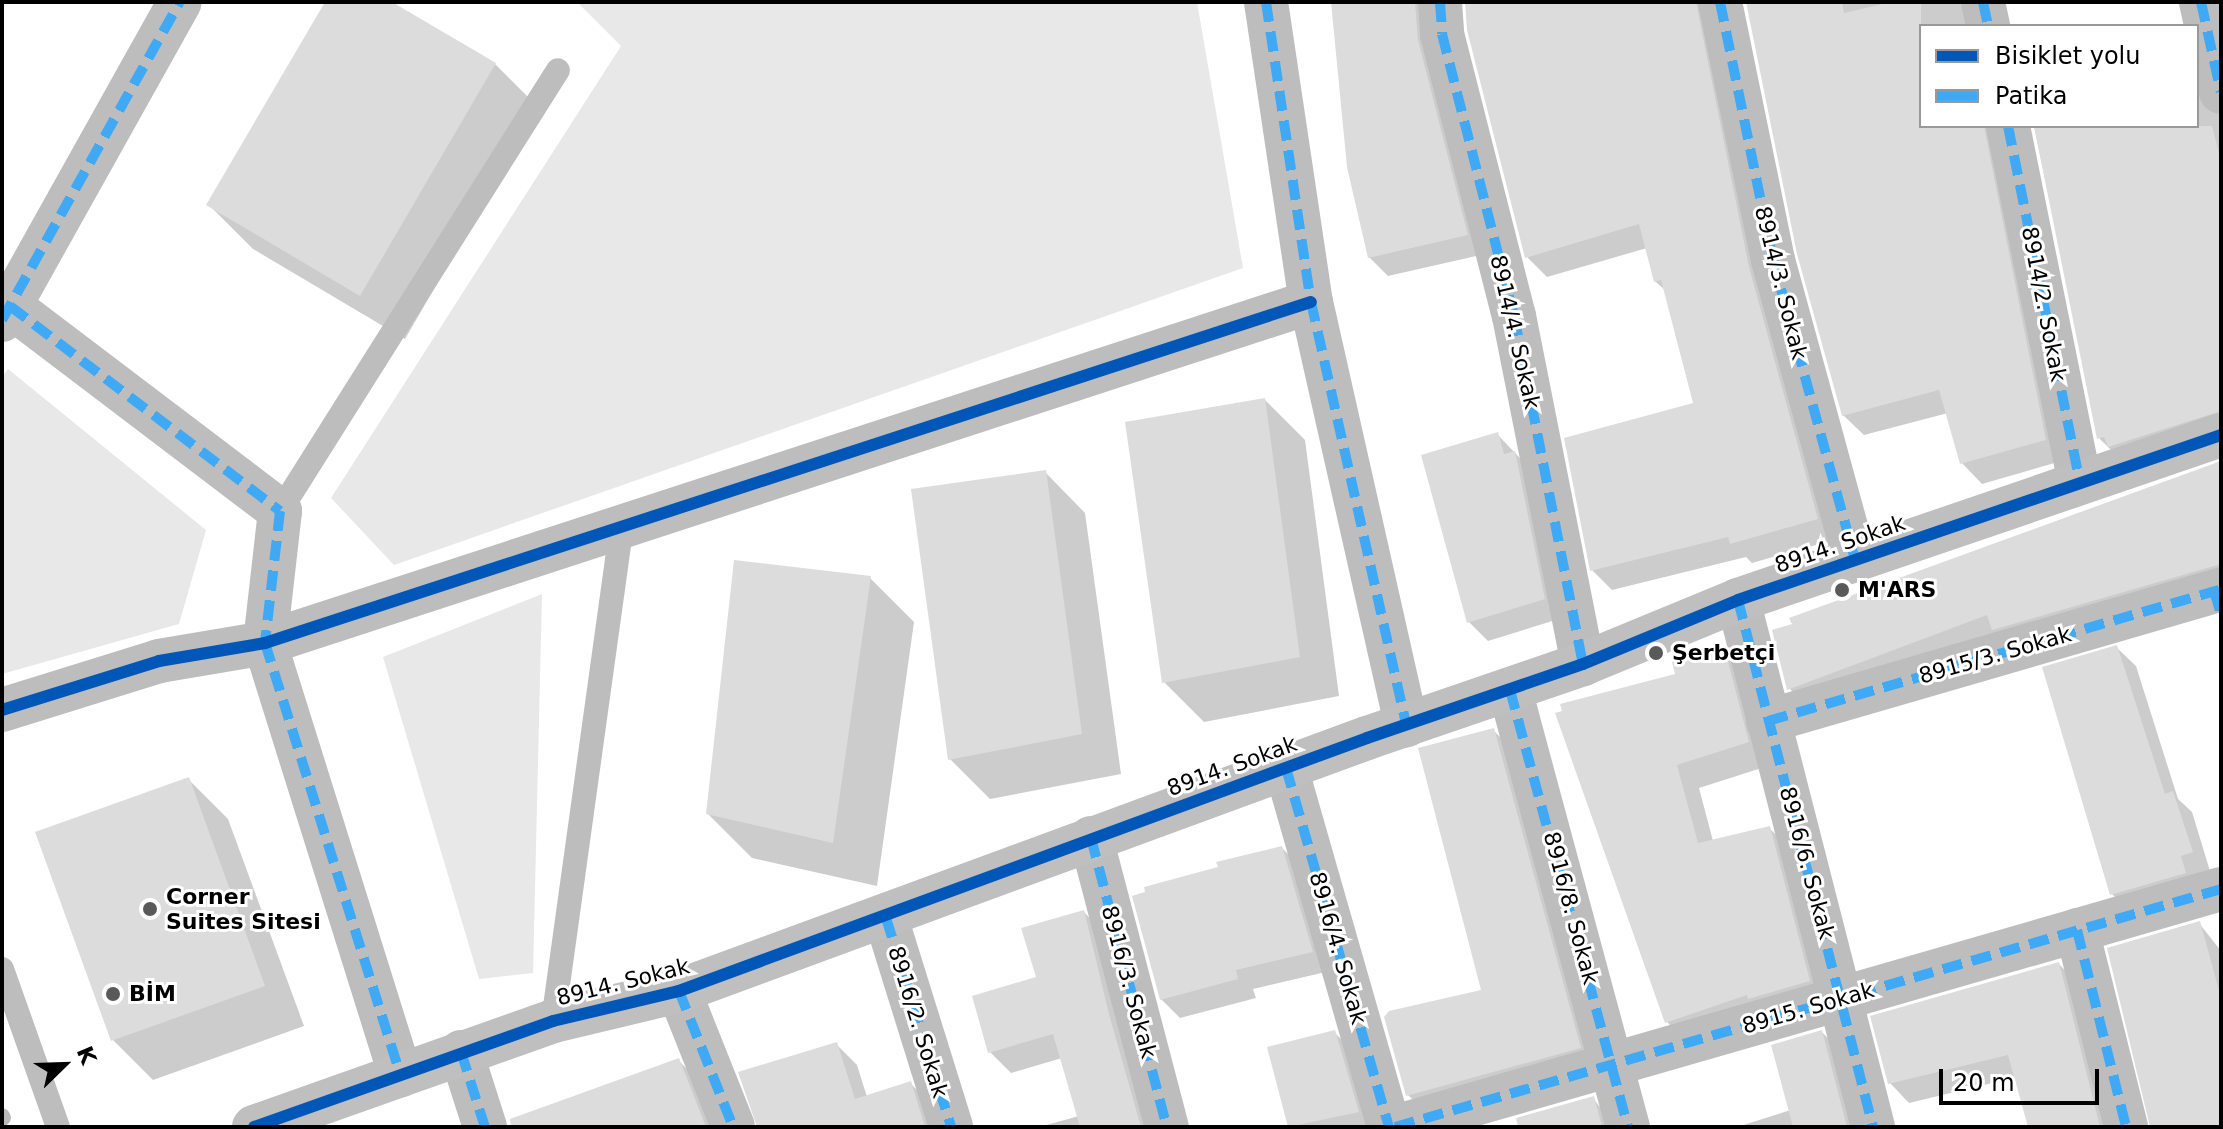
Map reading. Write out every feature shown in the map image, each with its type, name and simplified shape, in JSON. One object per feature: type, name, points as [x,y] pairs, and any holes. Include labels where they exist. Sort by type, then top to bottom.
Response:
[{"type":"street","points":[[180,2],[6,313],[280,511],[265,643],[400,1075]]},
{"type":"street","points":[[1266,2],[1311,302],[1406,725]]},
{"type":"street","name":"8914/4. Sokak","points":[[1440,2],[1442,34],[1514,316],[1583,664]]},
{"type":"street","name":"8914/3. Sokak","points":[[1720,2],[1773,260],[1855,560]]},
{"type":"street","points":[[1983,2],[1988,24]]},
{"type":"street","points":[[2201,2],[2221,92]]},
{"type":"street","name":"8914/2. Sokak","points":[[2008,128],[2080,482]]},
{"type":"street","points":[[2,710],[159,661],[265,643],[1311,302]]},
{"type":"street","name":"8914. Sokak","points":[[254,1127],[301,1119],[400,1075],[553,1021],[679,991],[886,918],[1091,838],[1583,664],[1738,600],[2221,435]]},
{"type":"street","name":"8915/3. Sokak","points":[[1768,721],[2219,598]]},
{"type":"street","name":"8916/6. Sokak","points":[[1738,600],[1843,998],[1873,1127]]},
{"type":"street","name":"8916/8. Sokak","points":[[1510,690],[1614,1064],[1628,1127]]},
{"type":"street","name":"8916/4. Sokak","points":[[1286,768],[1392,1127]]},
{"type":"street","name":"8916/3. Sokak","points":[[1091,838],[1167,1127]]},
{"type":"street","name":"8915. Sokak","points":[[1392,1127],[2221,889]]},
{"type":"street","name":"8916/2. Sokak","points":[[886,918],[951,1127]]},
{"type":"street","points":[[2077,930],[2126,1127]]},
{"type":"street","points":[[679,991],[733,1127]]},
{"type":"street","points":[[461,1052],[485,1127]]},
{"type":"lane","points":[[280,511],[558,70]]},
{"type":"lane","points":[[553,1021],[621,528]]},
{"type":"lane","points":[[2,969],[58,1127]]},
{"type":"shaded area","points":[[577,2],[1197,2],[1243,268],[394,565],[331,498],[621,46]]},
{"type":"shaded area","points":[[8,369],[206,530],[179,624],[2,674],[2,377]]},
{"type":"shaded area","points":[[542,594],[533,973],[479,979],[383,657]]},
{"type":"building","points":[[325,2],[392,2],[496,63],[360,296],[206,205]]},
{"type":"building","points":[[1331,2],[1415,2],[1418,40],[1468,235],[1368,258],[1347,167]]},
{"type":"building","points":[[1465,2],[1696,2],[1749,267],[1818,519],[1730,544],[1728,537],[1590,571],[1564,438],[1693,403],[1661,280],[1654,282],[1639,224],[1525,258],[1467,30]]},
{"type":"building","points":[[1746,2],[1842,2],[1844,13],[1891,2],[1921,2],[1919,128],[1984,128],[2046,440],[1960,464],[1939,390],[1842,416],[1797,254]]},
{"type":"building","points":[[2212,126],[2221,161],[2221,411],[2108,447],[2104,437],[2097,439],[2034,128]]},
{"type":"building","points":[[1265,398],[1300,657],[1162,683],[1125,422]]},
{"type":"building","points":[[1498,432],[1504,454],[1515,451],[1545,599],[1467,623],[1421,455]]},
{"type":"building","points":[[2221,461],[2221,564],[1992,630],[1987,615],[1787,690],[1772,630],[1792,624],[1789,618]]},
{"type":"building","points":[[1046,470],[1082,734],[948,760],[911,489]]},
{"type":"building","points":[[734,560],[871,576],[833,843],[706,814]]},
{"type":"building","points":[[2117,645],[2165,794],[2173,791],[2193,852],[2181,856],[2186,873],[2110,895],[2042,667]]},
{"type":"building","points":[[1724,646],[1749,742],[1677,765],[1698,843],[1770,826],[1810,981],[1748,999],[1747,995],[1665,1023],[1555,713],[1562,711],[1560,704],[1675,674],[1672,662]]},
{"type":"building","points":[[1494,728],[1581,1048],[1406,1096],[1384,1017],[1389,1011],[1481,990],[1418,748]]},
{"type":"building","name":"Corner Suites Sitesi","points":[[189,777],[265,986],[111,1041],[35,832]]},
{"type":"building","points":[[1282,846],[1313,952],[1236,970],[1238,979],[1160,1000],[1132,896],[1145,892],[1144,887],[1218,867],[1216,862]]},
{"type":"building","points":[[1084,910],[1141,1127],[1080,1127],[1053,1034],[988,1053],[972,996],[1036,977],[1021,928]]},
{"type":"building","points":[[2200,921],[2221,998],[2221,1127],[2150,1127],[2107,948]]},
{"type":"building","points":[[2059,962],[2100,1127],[2028,1127],[2008,1055],[1888,1084],[1870,1016]]},
{"type":"building","points":[[1335,1030],[1359,1112],[1288,1127],[1267,1047]]},
{"type":"building","points":[[1822,1030],[1847,1127],[1793,1127],[1771,1045]]},
{"type":"building","points":[[837,1042],[855,1099],[911,1081],[925,1127],[757,1127],[738,1072]]},
{"type":"building","points":[[679,1058],[706,1127],[511,1127],[510,1119]]},
{"type":"building","points":[[1594,1096],[1602,1127],[1518,1127],[1516,1118]]},
{"type":"marked path","points":[[2,320],[180,2]]},
{"type":"marked path","points":[[1266,2],[1311,302],[1406,725]]},
{"type":"marked path","points":[[1440,2],[1442,34],[1514,316],[1583,664]]},
{"type":"marked path","points":[[1720,2],[1773,260],[1855,560]]},
{"type":"marked path","points":[[1983,2],[1988,24]]},
{"type":"marked path","points":[[2201,2],[2221,92]]},
{"type":"marked path","points":[[2008,128],[2080,482]]},
{"type":"marked path","points":[[10,306],[280,511],[265,643],[400,1075]]},
{"type":"marked path","points":[[1768,721],[2221,589]]},
{"type":"marked path","points":[[2214,591],[2221,614]]},
{"type":"marked path","points":[[1738,600],[1873,1127]]},
{"type":"marked path","points":[[1510,690],[1628,1127]]},
{"type":"marked path","points":[[1286,768],[1389,1127]]},
{"type":"marked path","points":[[1091,838],[1167,1127]]},
{"type":"marked path","points":[[1395,1127],[2221,889]]},
{"type":"marked path","points":[[886,918],[951,1127]]},
{"type":"marked path","points":[[2077,930],[2126,1127]]},
{"type":"marked path","points":[[679,991],[733,1127]]},
{"type":"marked path","points":[[461,1052],[485,1127]]},
{"type":"cycle path","points":[[2,710],[159,661],[265,643],[1311,302]]},
{"type":"cycle path","points":[[254,1127],[553,1021],[679,991],[1367,738],[1583,664],[1738,600],[2221,435]]},
{"type":"place","name":"M'ARS","points":[[1842,590]]},
{"type":"place","name":"Şerbetçi","points":[[1656,653]]},
{"type":"place","name":"Corner Suites Sitesi","points":[[150,909]]},
{"type":"place","name":"BİM","points":[[113,994]]}]
